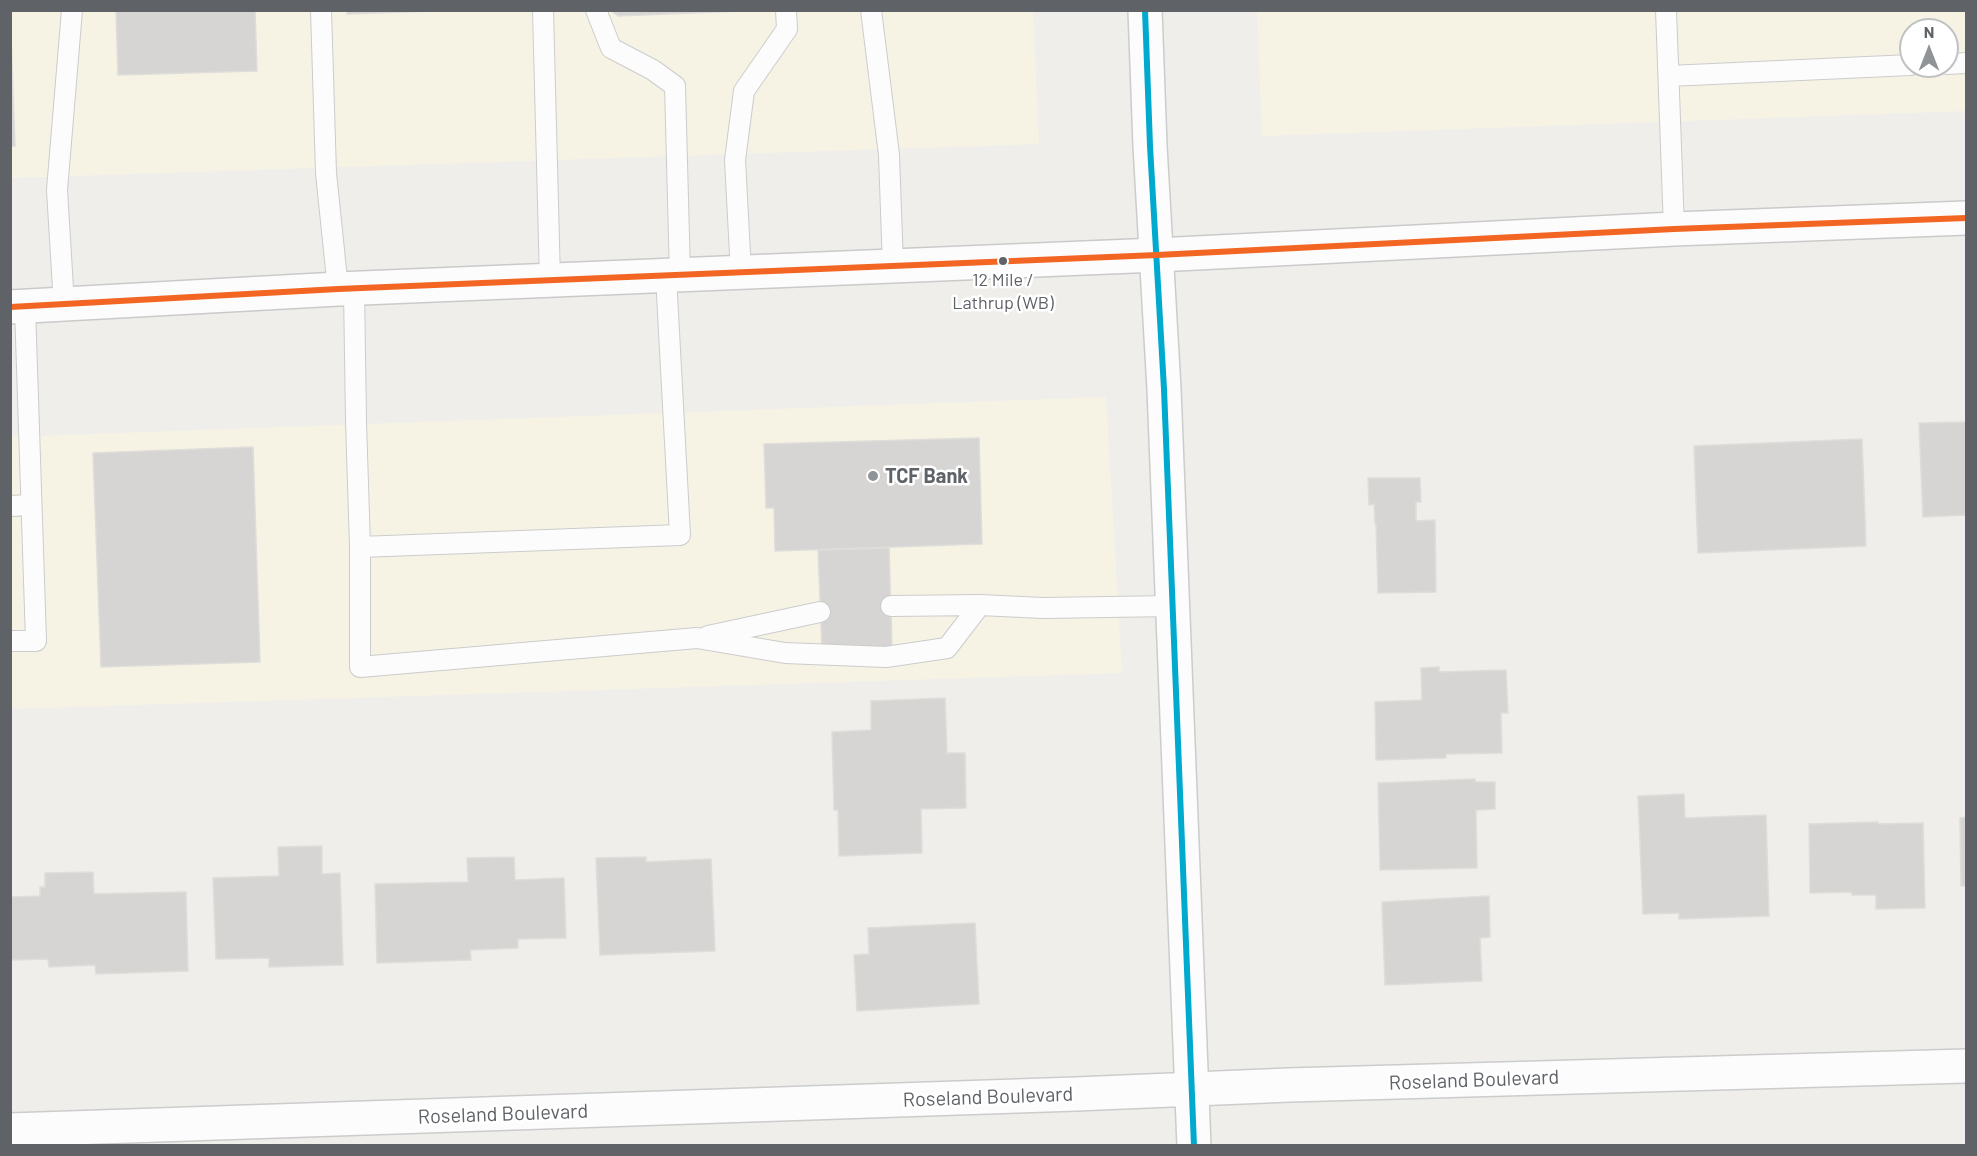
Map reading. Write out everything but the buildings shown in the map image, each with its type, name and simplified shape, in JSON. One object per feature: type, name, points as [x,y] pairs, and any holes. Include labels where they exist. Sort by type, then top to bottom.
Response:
[{"type":"street","points":[[1145,10],[1194,1146]]},
{"type":"street","points":[[18,307],[346,289],[1157,255],[1674,228],[1966,218]]},
{"type":"street","name":"Roseland Boulevard","points":[[10,1130],[1052,1095],[1191,1088],[1966,1066]]},
{"type":"lane","points":[[64,305],[57,190],[72,10]]},
{"type":"lane","points":[[321,10],[326,173],[346,289],[356,421],[360,547],[360,667],[697,638],[820,612]]},
{"type":"lane","points":[[543,10],[550,281]]},
{"type":"lane","points":[[360,547],[680,535],[673,276],[675,86],[653,70],[611,48],[597,10]]},
{"type":"lane","points":[[741,273],[735,160],[744,91],[787,28],[786,10]]},
{"type":"lane","points":[[871,10],[889,155],[893,267]]},
{"type":"lane","points":[[1666,10],[1674,228]]},
{"type":"lane","points":[[1669,76],[1899,66]]},
{"type":"lane","points":[[10,641],[36,641],[30,428],[18,307]]},
{"type":"lane","points":[[10,506],[31,505]]},
{"type":"lane","points":[[697,638],[784,653],[886,657],[947,648],[980,605]]},
{"type":"lane","points":[[891,606],[980,605],[1043,608],[1172,606]]},
{"type":"shaded area","points":[[10,11],[1033,11],[1039,144],[11,178]]},
{"type":"shaded area","points":[[1257,11],[1966,11],[1966,111],[1262,136]]},
{"type":"shaded area","points":[[1106,397],[1122,673],[11,709],[10,437]]},
{"type":"transit line","points":[[1145,10],[1150,146],[1164,389],[1194,1146]]},
{"type":"transit line","points":[[10,307],[338,289],[1966,218]]},
{"type":"place","name":"12 Mile / Lathrup (WB)","points":[[1003,261]]},
{"type":"place","name":"TCF Bank","points":[[873,476]]}]
